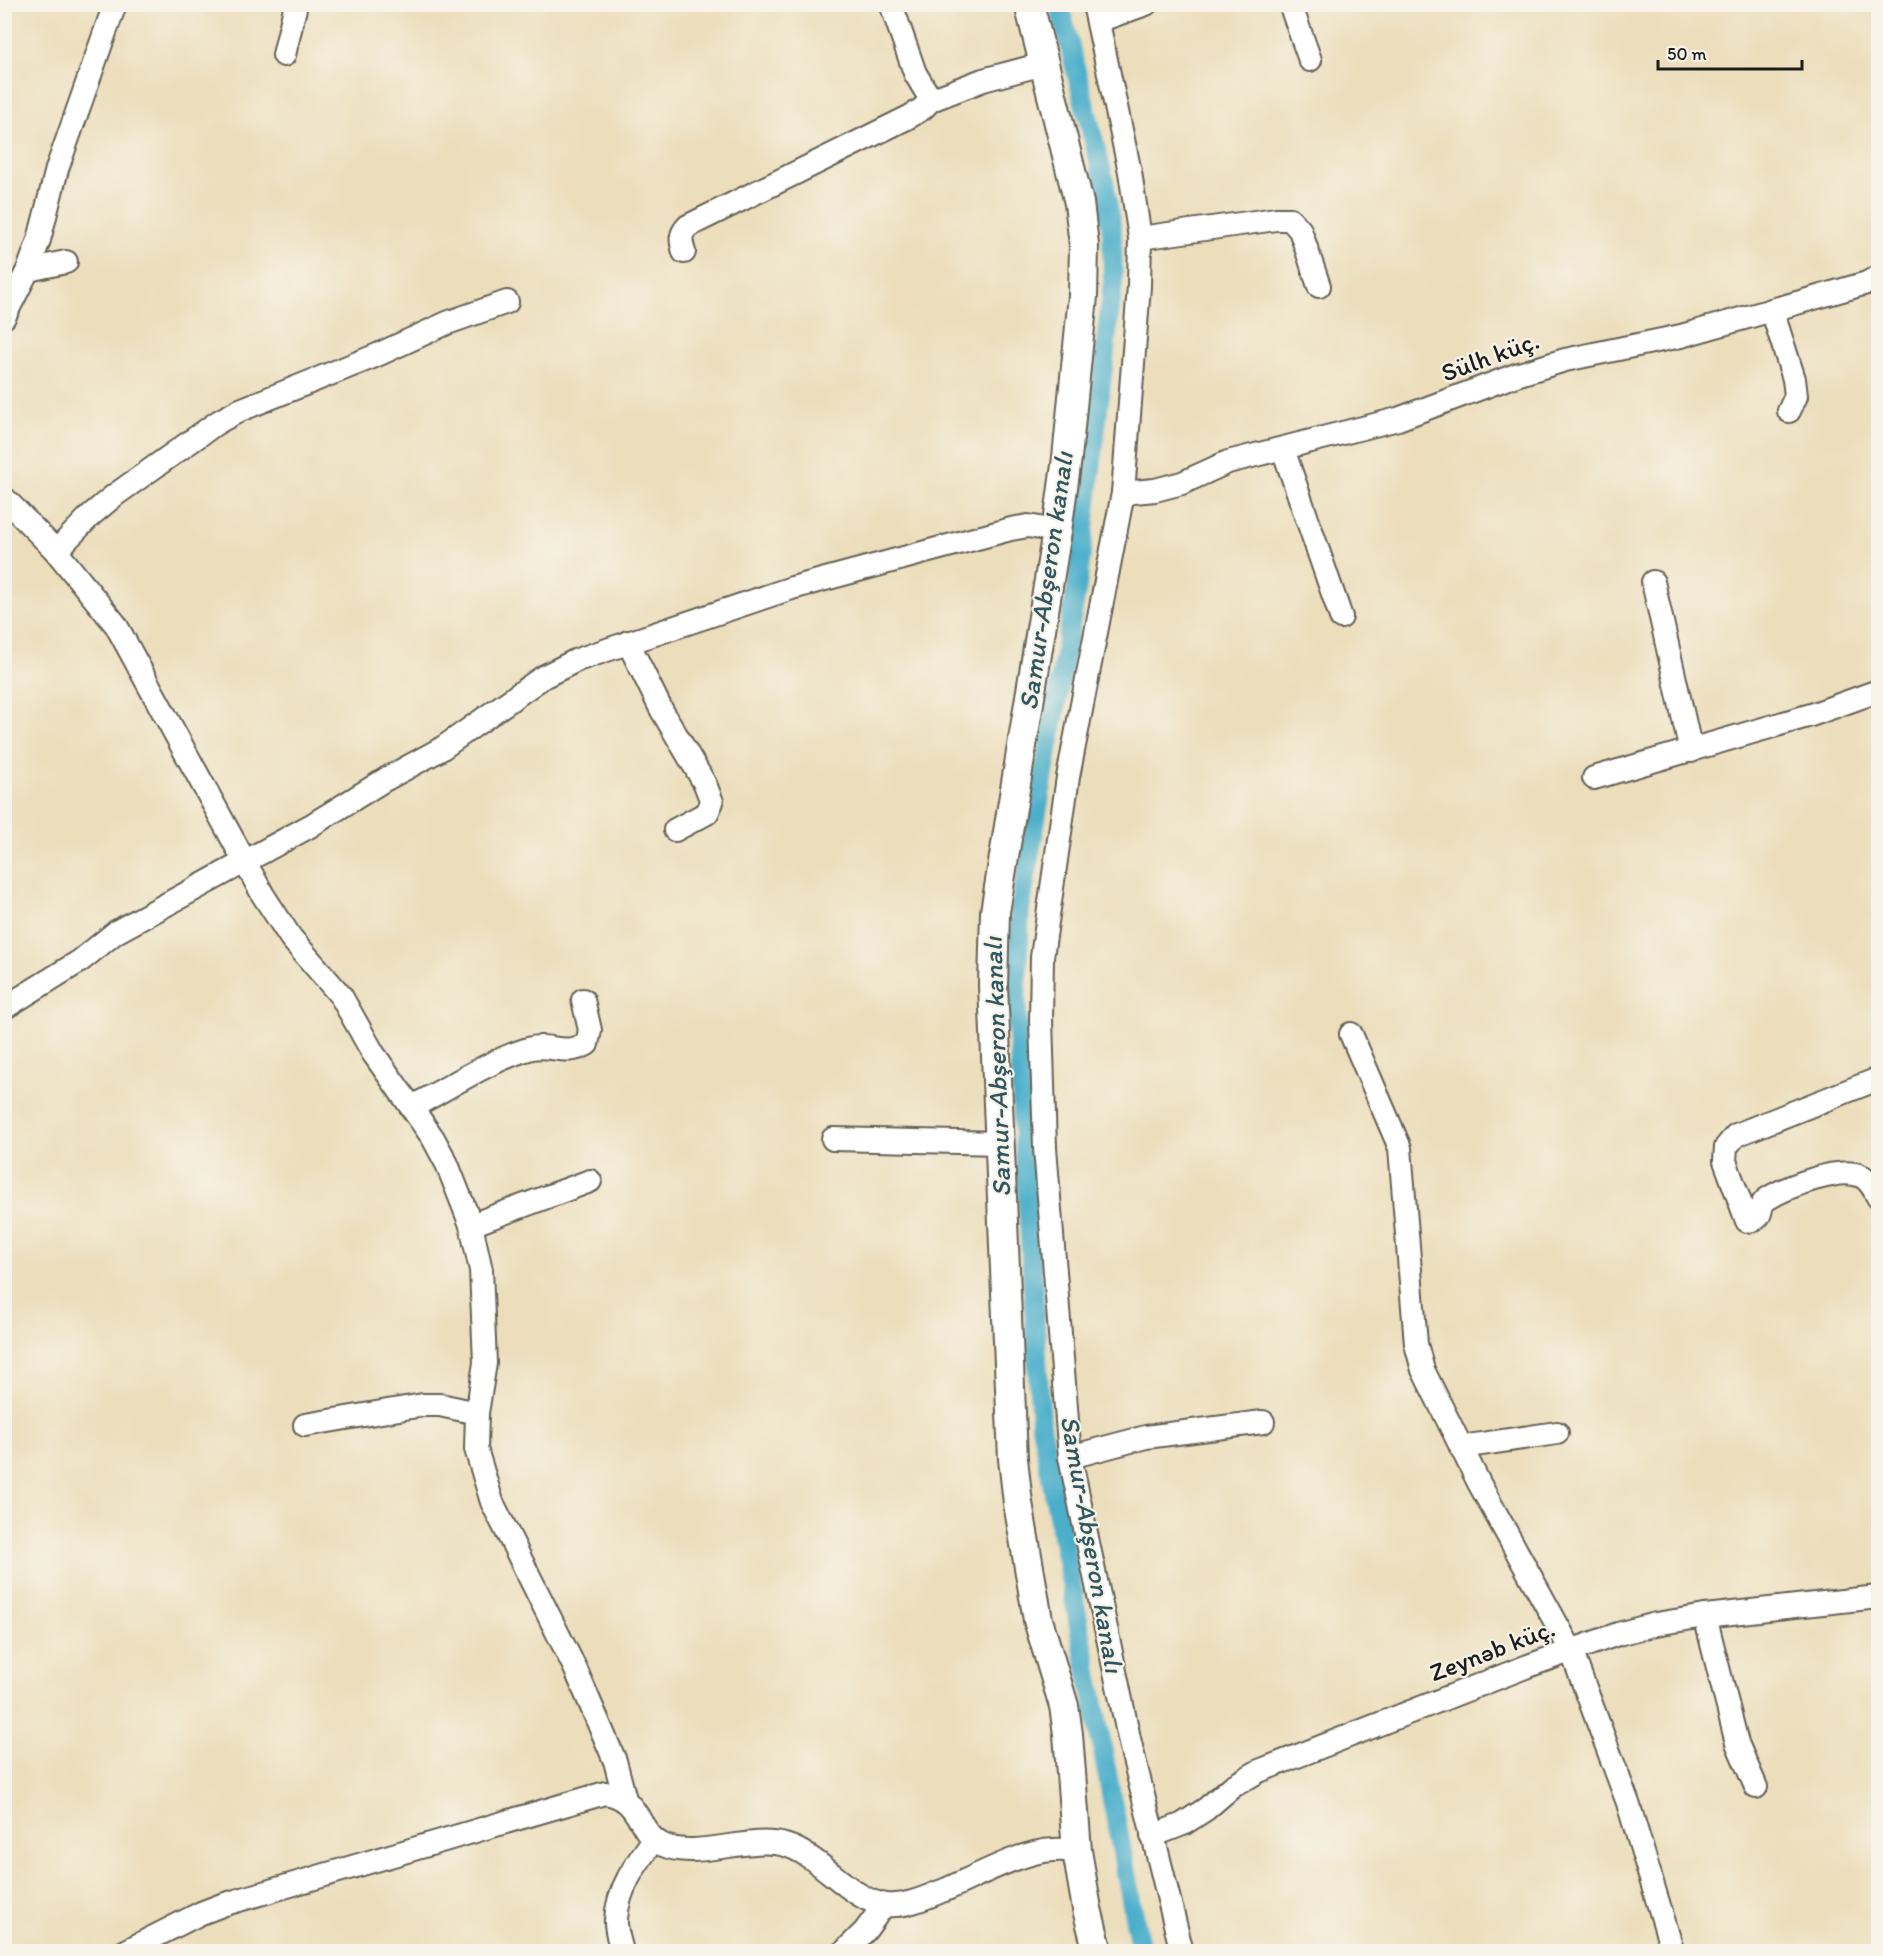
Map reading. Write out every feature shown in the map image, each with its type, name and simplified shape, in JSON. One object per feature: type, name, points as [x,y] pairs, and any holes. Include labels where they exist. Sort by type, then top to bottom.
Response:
[{"type":"street","points":[[4,317],[28,270],[39,240],[57,169],[116,4]]},
{"type":"street","points":[[284,55],[296,4]]},
{"type":"street","points":[[891,4],[915,73],[931,100]]},
{"type":"street","points":[[1029,4],[1042,64],[1079,203],[1084,245],[1082,307],[1067,458],[1057,531],[995,912],[993,985],[1013,1459],[1018,1503],[1038,1620],[1065,1714],[1077,1851],[1098,1952]]},
{"type":"street","points":[[1146,4],[1096,13],[1130,172],[1140,238],[1139,286],[1123,494],[1068,777],[1042,957],[1041,1020],[1045,1148],[1070,1456],[1087,1547],[1130,1743],[1182,1952]]},
{"type":"street","points":[[1290,4],[1310,60]]},
{"type":"street","points":[[684,252],[682,232],[688,226],[909,117],[931,100],[983,80],[1042,64]]},
{"type":"street","points":[[1140,238],[1290,219],[1300,230],[1319,286]]},
{"type":"street","points":[[28,270],[66,262]]},
{"type":"street","name":"Sülh küç.","points":[[1123,494],[1155,490],[1182,483],[1228,462],[1398,420],[1516,375],[1565,360],[1681,336],[1867,283],[1878,277]]},
{"type":"street","points":[[56,551],[91,515],[115,495],[218,422],[240,410],[375,356],[447,323],[507,302]]},
{"type":"street","points":[[1772,310],[1794,379],[1796,396],[1789,411]]},
{"type":"street","points":[[1283,449],[1341,616]]},
{"type":"street","points":[[4,498],[56,551],[90,590],[116,625],[263,896],[291,938],[341,996],[374,1053],[412,1107],[447,1164],[471,1225],[480,1270],[485,1364],[477,1413],[476,1449],[492,1502],[575,1668],[615,1761],[625,1799],[654,1839],[671,1848],[688,1849],[768,1843],[788,1846],[857,1892],[884,1905],[895,1905],[928,1897],[1019,1858],[1041,1852],[1077,1851]]},
{"type":"street","points":[[4,1008],[80,961],[116,932],[244,863],[441,749],[543,677],[577,660],[792,588],[1011,529],[1028,526],[1057,531]]},
{"type":"street","points":[[1653,582],[1691,751]]},
{"type":"street","points":[[628,642],[661,710],[705,784],[712,802],[707,813],[675,830]]},
{"type":"street","points":[[1594,778],[1811,715],[1878,691]]},
{"type":"street","points":[[412,1107],[500,1060],[531,1047],[576,1050],[586,1044],[590,1030],[583,1000]]},
{"type":"street","points":[[1351,1034],[1400,1148],[1416,1344],[1423,1370],[1479,1483],[1571,1650],[1628,1803],[1673,1952]]},
{"type":"street","points":[[1878,1079],[1736,1135],[1726,1147],[1725,1161],[1747,1221],[1758,1217],[1766,1199],[1791,1188],[1839,1174],[1852,1173],[1863,1176],[1878,1197]]},
{"type":"street","points":[[833,1139],[1000,1143]]},
{"type":"street","points":[[471,1225],[590,1181]]},
{"type":"street","points":[[305,1425],[423,1405],[477,1413]]},
{"type":"street","points":[[1070,1456],[1146,1437],[1263,1422]]},
{"type":"street","points":[[1461,1447],[1557,1433]]},
{"type":"street","name":"Zeynəb küç.","points":[[1152,1836],[1183,1824],[1206,1809],[1233,1786],[1259,1772],[1571,1650],[1656,1624],[1705,1616],[1878,1597]]},
{"type":"street","points":[[1705,1616],[1737,1743],[1755,1787]]},
{"type":"street","points":[[124,1952],[201,1913],[243,1899],[590,1796],[605,1793],[625,1799]]},
{"type":"street","points":[[622,1952],[616,1920],[623,1886],[654,1839]]},
{"type":"street","points":[[844,1952],[865,1931],[884,1905]]},
{"type":"waterway","name":"Samur-Abşeron kanalı","points":[[1059,4],[1104,181],[1112,232],[1113,283],[1077,586],[1020,910],[1016,999],[1041,1425],[1141,1952]]}]
